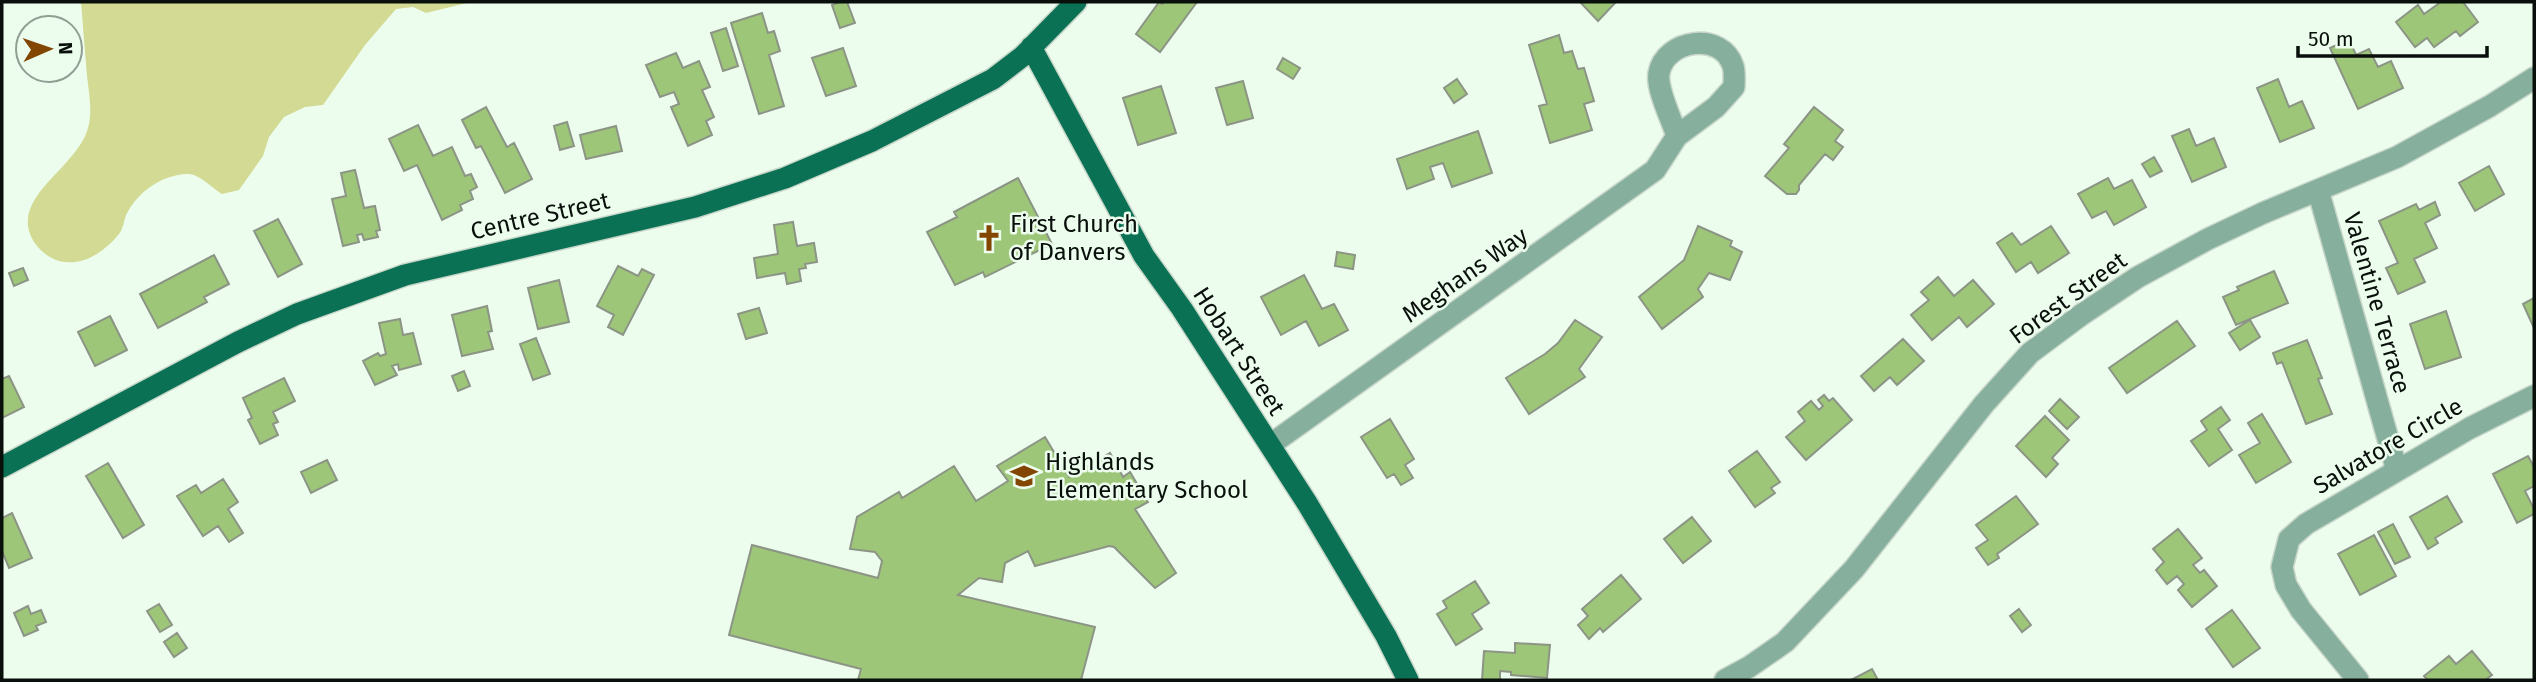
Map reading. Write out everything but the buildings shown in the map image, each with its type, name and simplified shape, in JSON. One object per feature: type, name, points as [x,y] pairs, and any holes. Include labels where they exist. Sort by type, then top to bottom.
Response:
[{"type":"main road","name":"Centre Street","points":[[2,467],[238,342],[298,314],[405,275],[695,207],[785,178],[872,141],[993,79],[1031,47],[1076,2]]},
{"type":"main road","name":"Hobart Street","points":[[1031,47],[1144,256],[1182,309],[1270,445],[1387,636],[1408,680]]},
{"type":"street","name":"Forest Street","points":[[1725,680],[1785,642],[1845,578],[1984,404],[2030,353],[2081,315],[2138,277],[2230,229],[2397,157],[2490,106],[2534,78]]},
{"type":"street","name":"Meghans Way","points":[[1270,445],[1655,170],[1678,136]]},
{"type":"street","name":"Valentine Terrace","points":[[2318,190],[2397,471]]},
{"type":"street","name":"Salvatore Circle","points":[[2358,680],[2301,610],[2286,585],[2282,567],[2289,539],[2306,524],[2470,428],[2534,396]]},
{"type":"green space","points":[[81,2],[471,2],[426,13],[413,7],[396,9],[365,45],[323,105],[305,107],[284,117],[269,137],[263,156],[239,190],[222,194],[190,174],[163,180],[150,187],[134,202],[120,232],[107,247],[85,260],[68,262],[55,260],[42,251],[34,242],[28,226],[30,210],[37,196],[73,155],[89,124],[90,100]]},
{"type":"place","name":"First Church of Danvers","points":[[989,238]]},
{"type":"place","name":"Highlands Elementary School","points":[[1024,476]]}]
